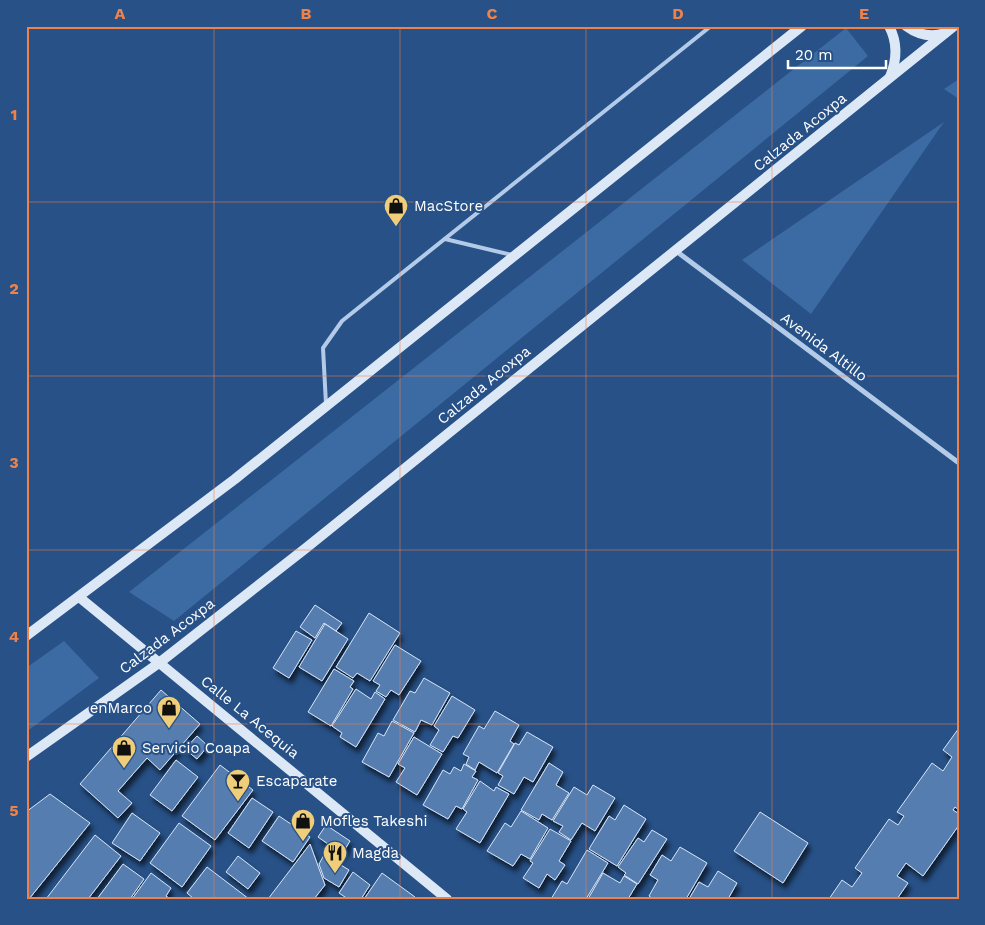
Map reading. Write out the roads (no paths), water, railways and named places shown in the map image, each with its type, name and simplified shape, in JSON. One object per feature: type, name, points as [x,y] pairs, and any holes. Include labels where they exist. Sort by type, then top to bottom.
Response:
[{"type":"main road","points":[[26,636],[235,479],[802,26]]},
{"type":"main road","points":[[889,26],[895,40],[896,53],[895,66],[890,78]]},
{"type":"main road","points":[[906,26],[923,34],[937,36],[950,30]]},
{"type":"main road","name":"Calzada Acoxpa","points":[[26,758],[159,663],[360,505],[675,250],[801,152],[950,30]]},
{"type":"main road","name":"Calle La Acequia","points":[[79,598],[447,899]]},
{"type":"street","name":"Avenida Altillo","points":[[675,250],[959,463]]},
{"type":"lane","points":[[326,406],[324,348],[328,339],[342,321],[711,26]]},
{"type":"lane","points":[[445,239],[514,256]]},
{"type":"place","name":"MacStore","points":[[396,227]]},
{"type":"place","name":"enMarco","points":[[169,729]]},
{"type":"place","name":"Servicio Coapa","points":[[124,769]]},
{"type":"place","name":"Escaparate","points":[[238,802]]},
{"type":"place","name":"Mofles Takeshi","points":[[303,842]]},
{"type":"place","name":"Magda","points":[[335,874]]}]
